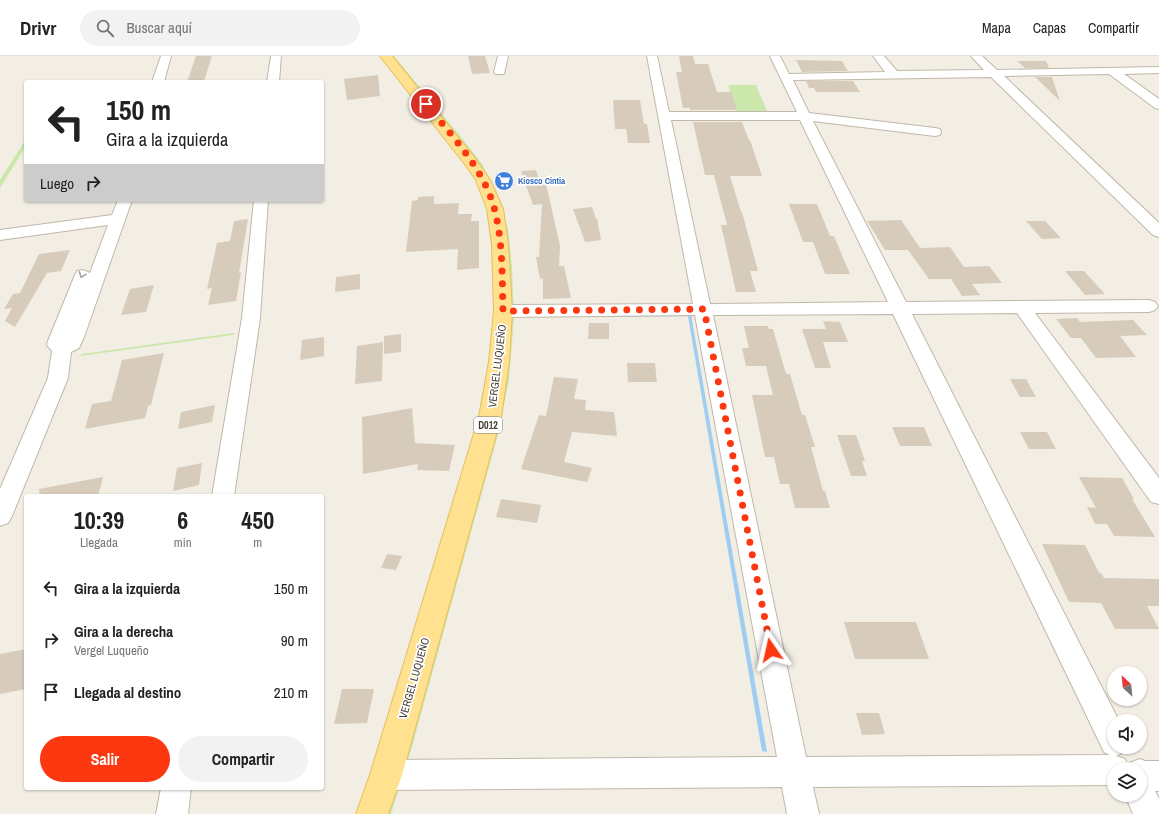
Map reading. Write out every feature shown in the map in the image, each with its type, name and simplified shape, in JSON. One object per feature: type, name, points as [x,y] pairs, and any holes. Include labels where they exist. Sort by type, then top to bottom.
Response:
[{"type":"main road","name":"VERGEL LUQUEÑO","points":[[372,814],[386,775],[490,417],[499,362],[503,311],[500,244],[497,222],[495,209],[483,180],[456,141],[386,56]]},
{"type":"street","points":[[159,80],[166,56]]},
{"type":"street","points":[[169,80],[175,56]]},
{"type":"street","points":[[273,80],[276,56]]},
{"type":"street","points":[[500,72],[503,56]]},
{"type":"street","points":[[652,56],[704,309],[803,814]]},
{"type":"street","points":[[775,56],[1107,728]]},
{"type":"street","points":[[878,56],[894,75]]},
{"type":"street","points":[[976,56],[1159,232]]},
{"type":"street","points":[[1084,60],[1100,71]]},
{"type":"street","points":[[786,77],[1159,70]]},
{"type":"street","points":[[1112,71],[1159,105]]},
{"type":"street","points":[[665,116],[805,116],[935,132]]},
{"type":"street","points":[[111,220],[112,202]]},
{"type":"street","points":[[0,516],[58,378],[62,350],[56,346],[57,341],[111,220],[124,202]]},
{"type":"street","points":[[223,494],[251,318],[261,202]]},
{"type":"street","points":[[0,235],[111,220]]},
{"type":"street","points":[[1021,306],[1159,495]]},
{"type":"street","points":[[503,311],[1149,306]]},
{"type":"street","points":[[386,775],[1107,770]]},
{"type":"street","points":[[1147,776],[1159,776]]},
{"type":"street","points":[[172,814],[176,790]]},
{"type":"street","points":[[1144,802],[1150,814]]},
{"type":"green space","points":[[391,56],[394,56],[465,142],[482,164],[496,191],[508,229],[512,266],[514,317],[509,380],[497,438],[410,754],[391,814],[384,814],[510,332],[479,165]]},
{"type":"green space","points":[[728,85],[756,85],[767,111],[737,112]]},
{"type":"green space","points":[[24,142],[24,149],[0,188],[0,180]]},
{"type":"green space","points":[[235,334],[233,335],[80,356],[82,354]]},
{"type":"water","points":[[691,314],[767,752],[762,751],[688,316],[610,317],[609,315]]},
{"type":"building","points":[[196,56],[212,56],[204,80],[188,80]]},
{"type":"building","points":[[468,56],[485,56],[490,73],[472,74]]},
{"type":"building","points":[[679,56],[693,56],[695,64],[708,64],[717,92],[731,92],[737,110],[690,110],[690,108],[683,108],[676,72],[682,72]]},
{"type":"building","points":[[796,60],[842,61],[848,71],[802,72]]},
{"type":"building","points":[[1017,61],[1046,61],[1049,68],[1025,68]]},
{"type":"building","points":[[378,75],[380,96],[347,100],[344,79]]},
{"type":"building","points":[[1035,77],[1052,77],[1060,101]]},
{"type":"building","points":[[806,81],[853,81],[860,92],[816,92],[814,88],[809,88]]},
{"type":"building","points":[[613,100],[640,100],[644,124],[647,124],[650,143],[628,143],[626,129],[615,129]]},
{"type":"building","points":[[693,122],[742,122],[750,140],[762,176],[730,176],[742,212],[758,271],[750,271],[756,292],[736,292],[721,225],[727,225],[714,175],[705,175]]},
{"type":"building","points":[[536,170],[541,185],[546,184],[560,246],[559,266],[564,266],[571,298],[543,299],[543,278],[540,279],[536,257],[539,257],[542,204],[533,205],[521,171]]},
{"type":"building","points":[[434,196],[434,204],[459,203],[458,214],[472,214],[471,221],[479,221],[479,268],[457,270],[458,249],[406,252],[412,201],[418,200],[418,197]]},
{"type":"building","points":[[789,204],[817,204],[830,236],[834,236],[850,274],[825,274],[813,242],[803,242]]},
{"type":"building","points":[[592,207],[597,219],[601,240],[585,242],[573,209]]},
{"type":"building","points":[[248,219],[236,301],[208,305],[212,288],[207,289],[217,243],[230,241],[234,221]]},
{"type":"building","points":[[901,220],[920,248],[950,247],[964,267],[989,266],[1002,283],[972,284],[980,295],[962,296],[951,279],[929,279],[908,250],[885,250],[867,221]]},
{"type":"building","points":[[1026,221],[1045,221],[1061,238],[1042,239]]},
{"type":"building","points":[[70,250],[61,271],[47,273],[15,327],[5,321],[12,308],[4,309],[13,294],[20,293],[39,254]]},
{"type":"building","points":[[1065,271],[1084,271],[1105,294],[1085,295]]},
{"type":"building","points":[[360,274],[360,289],[335,292],[336,277]]},
{"type":"building","points":[[154,285],[146,312],[121,315],[130,289]]},
{"type":"building","points":[[1077,318],[1080,322],[1133,320],[1147,335],[1120,336],[1136,357],[1096,358],[1081,338],[1071,338],[1056,319]]},
{"type":"building","points":[[823,321],[840,322],[848,342],[823,342],[831,368],[815,368],[802,329],[826,329]]},
{"type":"building","points":[[589,323],[609,323],[609,339],[588,339]]},
{"type":"building","points":[[744,326],[768,326],[769,329],[773,329],[786,374],[790,374],[802,415],[805,415],[815,447],[811,447],[823,491],[825,491],[830,508],[795,508],[789,484],[780,484],[774,457],[765,457],[752,395],[773,395],[766,366],[746,366],[742,348],[749,348]]},
{"type":"building","points":[[401,334],[401,352],[384,354],[384,336]]},
{"type":"building","points":[[324,337],[324,356],[300,360],[302,340]]},
{"type":"building","points":[[383,342],[382,381],[355,384],[357,346]]},
{"type":"building","points":[[164,353],[151,405],[148,406],[145,418],[85,429],[92,404],[111,401],[122,360]]},
{"type":"building","points":[[627,363],[655,363],[657,382],[628,382]]},
{"type":"building","points":[[554,377],[578,379],[574,399],[586,400],[585,410],[614,412],[617,436],[572,432],[564,462],[592,468],[587,482],[521,469],[539,415],[546,416]]},
{"type":"building","points":[[1010,379],[1026,379],[1036,397],[1020,397]]},
{"type":"building","points":[[215,405],[212,422],[178,429],[181,412]]},
{"type":"building","points":[[412,408],[415,443],[455,445],[449,471],[417,470],[418,464],[363,474],[362,417]]},
{"type":"building","points":[[892,427],[924,427],[932,446],[900,446]]},
{"type":"building","points":[[1020,432],[1047,432],[1056,449],[1029,449]]},
{"type":"building","points":[[837,435],[856,435],[865,461],[862,461],[867,476],[851,476]]},
{"type":"building","points":[[202,463],[199,485],[173,491],[177,468]]},
{"type":"building","points":[[103,477],[99,494],[40,494],[39,489]]},
{"type":"building","points":[[1079,477],[1122,478],[1134,499],[1132,499],[1155,537],[1114,536],[1107,524],[1095,524],[1087,507],[1096,508]]},
{"type":"building","points":[[501,499],[541,505],[537,523],[496,517]]},
{"type":"building","points":[[1042,544],[1085,545],[1099,573],[1101,573],[1104,578],[1159,579],[1159,606],[1147,606],[1159,629],[1115,629],[1101,603],[1069,602]]},
{"type":"building","points":[[387,554],[402,556],[396,570],[381,568]]},
{"type":"building","points":[[844,622],[916,622],[929,659],[855,659]]},
{"type":"building","points":[[24,649],[24,689],[0,694],[0,654]]},
{"type":"building","points":[[342,689],[374,689],[367,723],[334,724]]},
{"type":"building","points":[[856,713],[879,713],[885,734],[862,735]]},
{"type":"place","name":"Kiosco Cintia","points":[[504,181]]},
{"type":"route","points":[[426,104],[456,141],[483,180],[495,209],[500,244],[503,311],[704,309],[771,650]]}]
